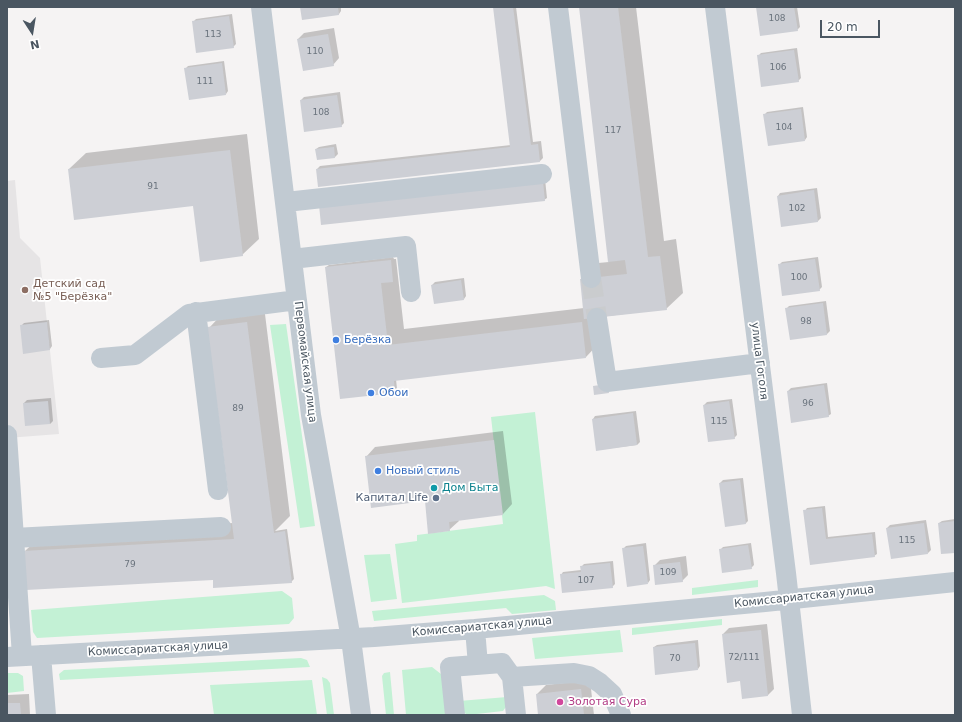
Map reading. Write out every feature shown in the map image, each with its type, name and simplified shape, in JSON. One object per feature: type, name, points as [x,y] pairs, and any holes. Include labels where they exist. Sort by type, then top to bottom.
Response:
[{"type":"street","name":"Первомайская улица","points":[[261,7],[311,415],[351,638],[361,715]]},
{"type":"street","points":[[558,7],[591,278]]},
{"type":"street","name":"улица Гоголя","points":[[715,7],[760,363],[802,715]]},
{"type":"street","points":[[286,202],[542,174]]},
{"type":"street","points":[[292,259],[406,246],[411,292]]},
{"type":"street","points":[[101,358],[135,355],[190,314],[196,312],[297,300]]},
{"type":"street","points":[[196,312],[218,490]]},
{"type":"street","points":[[597,318],[606,382],[760,363]]},
{"type":"street","points":[[7,435],[9,485],[14,538],[12,593],[23,656],[46,715]]},
{"type":"street","points":[[14,538],[221,527]]},
{"type":"street","name":"Комиссариатская улица","points":[[23,656],[351,638],[475,629],[955,582]]},
{"type":"street","points":[[475,629],[478,665]]},
{"type":"street","points":[[455,715],[450,667],[502,663],[512,677],[516,715]]},
{"type":"street","points":[[512,677],[574,673],[589,676],[600,683],[612,694],[621,715]]},
{"type":"shaded area","name":"Детский сад №5 \"Берёзка\"","points":[[15,180],[20,238],[40,258],[59,434],[7,438],[7,181]]},
{"type":"green space","points":[[286,324],[315,526],[300,528],[270,325]]},
{"type":"green space","points":[[535,412],[555,589],[546,586],[402,603],[395,544],[417,541],[417,535],[503,524],[491,417]]},
{"type":"green space","points":[[390,554],[397,599],[371,602],[364,555]]},
{"type":"green space","points":[[758,580],[758,587],[692,595],[692,588]]},
{"type":"green space","points":[[282,591],[292,598],[294,618],[289,624],[37,638],[33,632],[31,610]]},
{"type":"green space","points":[[544,595],[555,601],[556,610],[512,614],[506,608],[374,621],[372,611]]},
{"type":"green space","points":[[722,619],[722,625],[632,635],[632,628]]},
{"type":"green space","points":[[620,630],[623,652],[535,659],[532,638]]},
{"type":"green space","points":[[301,658],[307,660],[310,667],[60,680],[59,674],[64,670]]},
{"type":"green space","points":[[432,667],[441,674],[448,715],[406,715],[402,670]]},
{"type":"green space","points":[[390,672],[394,715],[386,715],[382,676],[384,673]]},
{"type":"green space","points":[[7,673],[18,673],[23,676],[24,691],[7,693]]},
{"type":"green space","points":[[322,677],[327,679],[330,683],[334,715],[327,715]]},
{"type":"green space","points":[[312,680],[317,715],[214,715],[210,685]]},
{"type":"green space","points":[[507,697],[508,704],[503,711],[468,715],[459,710],[459,701]]},
{"type":"building","points":[[300,7],[338,7],[339,15],[302,20]]},
{"type":"building","points":[[493,7],[513,7],[531,145],[538,144],[540,162],[318,187],[316,169],[510,147]]},
{"type":"building","points":[[579,7],[618,7],[648,257],[660,256],[667,310],[584,319],[580,279],[627,274],[625,260],[608,262]]},
{"type":"building","points":[[756,7],[794,7],[798,31],[760,36]]},
{"type":"building","points":[[229,16],[234,48],[196,53],[192,21]]},
{"type":"building","points":[[328,34],[334,66],[303,71],[297,39]]},
{"type":"building","points":[[794,50],[799,82],[761,87],[757,55]]},
{"type":"building","points":[[222,63],[226,95],[189,100],[184,68]]},
{"type":"building","points":[[337,95],[342,127],[304,132],[300,100]]},
{"type":"building","points":[[801,109],[805,141],[768,146],[763,114]]},
{"type":"building","points":[[334,147],[335,158],[317,160],[315,149]]},
{"type":"building","points":[[230,150],[243,256],[200,262],[193,206],[74,220],[68,169]]},
{"type":"building","points":[[543,182],[545,201],[321,225],[319,205]]},
{"type":"building","points":[[814,190],[818,222],[781,227],[777,196]]},
{"type":"building","points":[[815,259],[820,291],[782,296],[778,264]]},
{"type":"building","points":[[391,260],[393,282],[381,283],[388,345],[582,322],[586,358],[394,381],[395,393],[340,399],[325,267]]},
{"type":"building","points":[[461,280],[464,300],[434,304],[431,285]]},
{"type":"building","points":[[823,303],[827,335],[790,340],[785,308]]},
{"type":"building","points":[[47,322],[50,350],[23,354],[20,325]]},
{"type":"building","points":[[247,322],[274,533],[285,531],[292,583],[213,588],[213,580],[26,590],[24,551],[234,539],[207,327]]},
{"type":"building","points":[[607,384],[609,393],[594,395],[593,386]]},
{"type":"building","points":[[824,385],[829,417],[791,423],[787,391]]},
{"type":"building","points":[[48,401],[50,424],[25,426],[23,403]]},
{"type":"building","points":[[729,401],[735,439],[708,442],[703,405]]},
{"type":"building","points":[[633,413],[637,445],[596,451],[592,419]]},
{"type":"building","name":"Дом Быта","points":[[494,440],[503,515],[449,522],[450,531],[428,534],[425,501],[371,508],[365,456]]},
{"type":"building","points":[[740,480],[746,524],[725,527],[719,483]]},
{"type":"building","points":[[822,508],[826,539],[872,534],[875,557],[810,565],[803,510]]},
{"type":"building","points":[[955,521],[955,553],[941,554],[938,523]]},
{"type":"building","points":[[924,523],[928,554],[891,559],[886,528]]},
{"type":"building","points":[[748,545],[752,569],[722,573],[719,549]]},
{"type":"building","points":[[643,546],[648,584],[627,587],[622,548]]},
{"type":"building","points":[[680,562],[683,582],[655,585],[653,565]]},
{"type":"building","points":[[610,563],[613,588],[562,593],[560,574],[581,572],[580,566]]},
{"type":"building","points":[[761,630],[768,696],[742,699],[740,681],[727,683],[722,634]]},
{"type":"building","points":[[695,643],[698,670],[655,675],[653,647]]},
{"type":"building","name":"Золотая Сура","points":[[581,689],[584,715],[538,715],[536,694]]},
{"type":"building","points":[[7,703],[20,703],[21,715],[7,715]]},
{"type":"tunnel","points":[[591,278],[597,318]]},
{"type":"place","name":"Детский сад №5 \"Берёзка\"","points":[[25,290]]},
{"type":"place","name":"Берёзка","points":[[336,340]]},
{"type":"place","name":"Обои","points":[[371,393]]},
{"type":"place","name":"Новый стиль","points":[[378,471]]},
{"type":"place","name":"Дом Быта","points":[[434,488]]},
{"type":"place","name":"Капитал Life","points":[[436,498]]},
{"type":"place","name":"Золотая Сура","points":[[560,702]]}]
